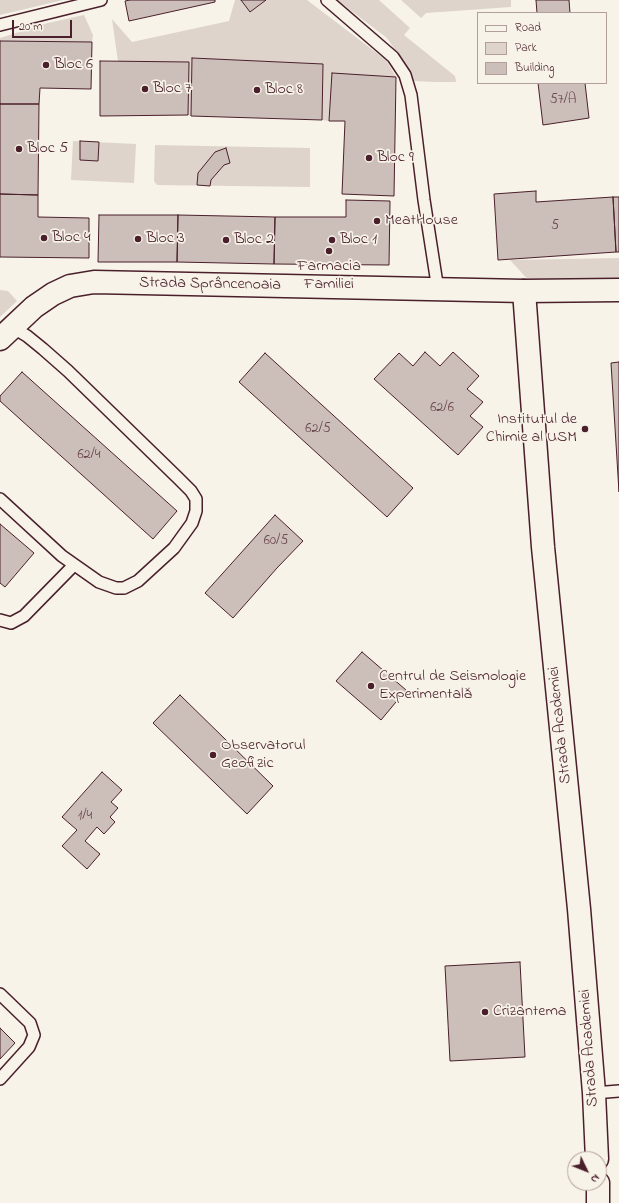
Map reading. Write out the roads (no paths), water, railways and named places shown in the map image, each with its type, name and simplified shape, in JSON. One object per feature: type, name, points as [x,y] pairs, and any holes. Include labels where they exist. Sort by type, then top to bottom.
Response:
[{"type":"street","name":"Strada Sprâncenoaia","points":[[6,333],[34,307],[53,294],[70,286],[94,282],[438,290],[619,290]]},
{"type":"street","name":"Strada Academiei","points":[[524,291],[543,547],[579,910],[594,1093],[597,1151]]},
{"type":"street","points":[[598,1191],[598,1203]]},
{"type":"lane","points":[[0,25],[101,0]]},
{"type":"lane","points":[[328,0],[393,57],[405,75],[411,95],[424,200],[438,290]]},
{"type":"lane","points":[[0,499],[62,556],[99,582],[116,588],[124,588],[138,581],[174,548],[192,523],[196,511],[196,499],[191,491],[85,387],[27,336],[6,333]]},
{"type":"lane","points":[[0,620],[11,623],[24,616],[74,565]]},
{"type":"lane","points":[[0,994],[30,1023],[34,1035],[29,1047],[0,1079]]},
{"type":"lane","points":[[594,1093],[619,1091]]},
{"type":"place","name":"Bloc 6","points":[[46,65]]},
{"type":"place","name":"Bloc 7","points":[[145,89]]},
{"type":"place","name":"Bloc 8","points":[[257,90]]},
{"type":"place","name":"Bloc 5","points":[[19,149]]},
{"type":"place","name":"Bloc 9","points":[[369,158]]},
{"type":"place","name":"MeatHouse","points":[[377,221]]},
{"type":"place","name":"Bloc 4","points":[[44,238]]},
{"type":"place","name":"Bloc 3","points":[[138,239]]},
{"type":"place","name":"Bloc 2","points":[[226,240]]},
{"type":"place","name":"Bloc 1","points":[[332,240]]},
{"type":"place","name":"Farmacia Familiei","points":[[329,251]]},
{"type":"place","name":"Institutul de Chimie al USM","points":[[585,429]]},
{"type":"place","name":"Centrul de Seismologie Experimentală","points":[[371,686]]},
{"type":"place","name":"Observatorul Geofizic","points":[[213,755]]},
{"type":"place","name":"Crizantema","points":[[485,1012]]}]
